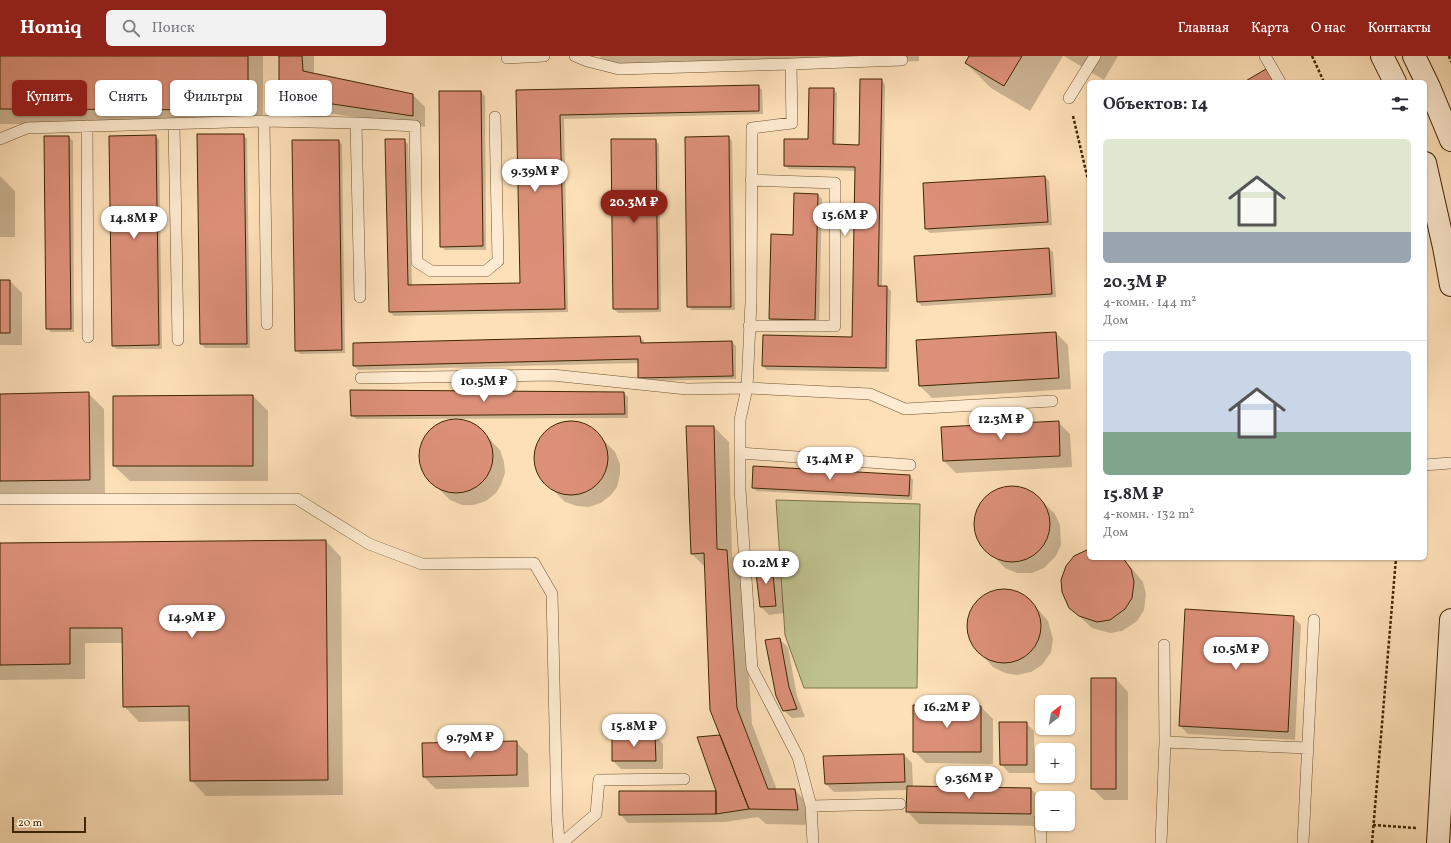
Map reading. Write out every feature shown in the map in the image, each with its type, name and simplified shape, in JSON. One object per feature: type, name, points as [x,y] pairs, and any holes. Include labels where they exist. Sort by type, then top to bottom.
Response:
[{"type":"main road","points":[[1382,56],[1394,80]]},
{"type":"main road","points":[[1414,56],[1426,80]]},
{"type":"main road","points":[[1427,83],[1451,140]]},
{"type":"main road","points":[[1427,151],[1451,145]]},
{"type":"main road","points":[[1427,169],[1444,219],[1451,285]]},
{"type":"main road","points":[[1438,843],[1451,620]]},
{"type":"lane","points":[[507,56],[507,58],[544,56]]},
{"type":"lane","points":[[575,56],[587,62],[619,69],[902,60]]},
{"type":"lane","points":[[1069,98],[1095,56]]},
{"type":"lane","points":[[1265,56],[1279,80]]},
{"type":"lane","points":[[791,64],[792,122],[752,128],[751,302],[746,388],[740,420],[740,489],[752,668],[798,757],[811,806],[813,843]]},
{"type":"lane","points":[[0,139],[27,128],[87,126],[264,121],[415,126],[417,262],[431,271],[486,271],[498,261],[495,117]]},
{"type":"lane","points":[[264,121],[267,324]]},
{"type":"lane","points":[[356,123],[360,297]]},
{"type":"lane","points":[[174,124],[178,340]]},
{"type":"lane","points":[[87,126],[88,337]]},
{"type":"lane","points":[[749,326],[836,326],[835,182],[751,180]]},
{"type":"lane","points":[[361,378],[552,375],[687,389],[746,388],[870,394],[905,409],[1052,401]]},
{"type":"lane","points":[[740,453],[910,466]]},
{"type":"lane","points":[[1427,465],[1451,463]]},
{"type":"lane","points":[[0,499],[297,499],[369,544],[422,564],[534,563],[552,594],[557,814],[560,843]]},
{"type":"lane","points":[[1303,843],[1314,620]]},
{"type":"lane","points":[[1161,843],[1164,742],[1164,645]]},
{"type":"lane","points":[[1164,742],[1308,748]]},
{"type":"lane","points":[[560,843],[596,814],[599,780],[684,779]]},
{"type":"lane","points":[[811,806],[900,804]]},
{"type":"lane","points":[[1040,831],[1041,843]]},
{"type":"path","points":[[1312,56],[1323,80]]},
{"type":"path","points":[[1448,56],[1451,62]]},
{"type":"path","points":[[1069,98],[1087,175]]},
{"type":"path","points":[[1372,843],[1396,560]]},
{"type":"path","points":[[1373,825],[1421,828]]},
{"type":"green space","points":[[776,500],[920,504],[917,688],[804,688],[785,635]]},
{"type":"building","points":[[0,56],[248,56],[248,80],[170,80],[170,110],[162,110],[162,80],[95,80],[95,109],[87,109],[87,80],[12,80],[12,109],[0,109]]},
{"type":"building","points":[[279,56],[302,56],[303,71],[413,94],[413,116],[332,104],[332,80],[279,80]]},
{"type":"building","points":[[969,56],[1022,56],[1004,86],[965,63]]},
{"type":"building","points":[[1266,69],[1273,80],[1247,80]]},
{"type":"building","points":[[860,79],[882,79],[878,286],[887,286],[886,368],[762,366],[763,335],[852,337],[855,167],[784,166],[784,139],[808,139],[809,88],[834,88],[833,144],[859,145]]},
{"type":"building","points":[[759,85],[759,111],[560,115],[565,309],[389,312],[385,139],[405,139],[408,285],[520,283],[516,90]]},
{"type":"building","points":[[439,91],[481,91],[483,246],[440,247]]},
{"type":"building","points":[[197,134],[244,134],[247,344],[200,344]]},
{"type":"building","points":[[156,135],[159,345],[112,346],[109,136]]},
{"type":"building","points":[[44,136],[69,136],[71,329],[46,329]]},
{"type":"building","points":[[729,136],[731,307],[687,307],[685,137]]},
{"type":"building","points":[[611,139],[656,139],[658,309],[613,309]]},
{"type":"building","points":[[292,140],[339,140],[342,350],[295,351]]},
{"type":"building","points":[[1045,176],[1048,222],[925,229],[923,183]]},
{"type":"building","points":[[794,193],[818,194],[815,320],[769,319],[771,234],[793,235]]},
{"type":"building","points":[[1049,248],[1052,294],[917,302],[914,256]]},
{"type":"building","points":[[0,280],[10,280],[10,333],[0,333]]},
{"type":"building","points":[[1056,332],[1059,378],[919,386],[916,340]]},
{"type":"building","points":[[640,336],[641,343],[732,341],[733,376],[638,378],[638,359],[353,366],[353,343]]},
{"type":"building","points":[[350,390],[624,392],[625,414],[351,416]]},
{"type":"building","points":[[89,392],[90,480],[0,481],[0,394]]},
{"type":"building","points":[[253,395],[253,466],[113,466],[113,396]]},
{"type":"building","points":[[456,419],[477,425],[487,435],[493,456],[487,477],[477,487],[456,493],[435,487],[425,477],[419,456],[425,435],[435,425]]},
{"type":"building","points":[[571,421],[592,427],[602,437],[608,458],[602,479],[592,489],[571,495],[550,489],[540,479],[534,458],[540,437],[550,427]]},
{"type":"building","points":[[1059,421],[1060,456],[943,461],[941,427]]},
{"type":"building","points":[[686,426],[714,426],[717,549],[727,550],[737,708],[768,789],[795,789],[798,810],[749,809],[710,710],[704,553],[691,554]]},
{"type":"building","points":[[753,466],[910,475],[909,496],[752,488]]},
{"type":"building","points":[[1012,486],[1026,489],[1039,497],[1047,510],[1050,524],[1047,538],[1039,551],[1026,559],[1012,562],[998,559],[985,551],[977,538],[974,524],[977,510],[985,497],[998,489]]},
{"type":"building","points":[[326,540],[328,780],[190,781],[189,706],[123,707],[122,628],[70,628],[70,664],[0,665],[0,543]]},
{"type":"building","points":[[1087,550],[1087,560],[1124,560],[1131,569],[1134,582],[1132,598],[1125,609],[1110,620],[1097,622],[1079,616],[1069,608],[1062,592],[1061,580],[1066,566],[1074,556]]},
{"type":"building","points":[[772,563],[776,606],[760,607],[755,565]]},
{"type":"building","points":[[1004,589],[1025,595],[1035,605],[1041,626],[1035,647],[1025,657],[1004,663],[983,657],[973,647],[967,626],[973,605],[983,595]]},
{"type":"building","points":[[1185,609],[1294,616],[1288,732],[1179,726]]},
{"type":"building","points":[[780,638],[789,687],[797,709],[783,711],[776,696],[765,640]]},
{"type":"building","points":[[1091,678],[1116,678],[1116,789],[1091,789]]},
{"type":"building","points":[[913,705],[981,706],[981,752],[913,752]]},
{"type":"building","points":[[999,722],[1027,722],[1027,765],[1000,765]]},
{"type":"building","points":[[655,735],[656,761],[612,761],[612,736]]},
{"type":"building","points":[[720,735],[749,809],[716,814],[716,791],[697,737]]},
{"type":"building","points":[[517,741],[517,775],[423,777],[422,743]]},
{"type":"building","points":[[904,754],[905,782],[825,784],[823,756]]},
{"type":"building","points":[[907,786],[1031,788],[1031,814],[906,812]]},
{"type":"building","points":[[619,791],[716,791],[716,814],[619,815]]}]
